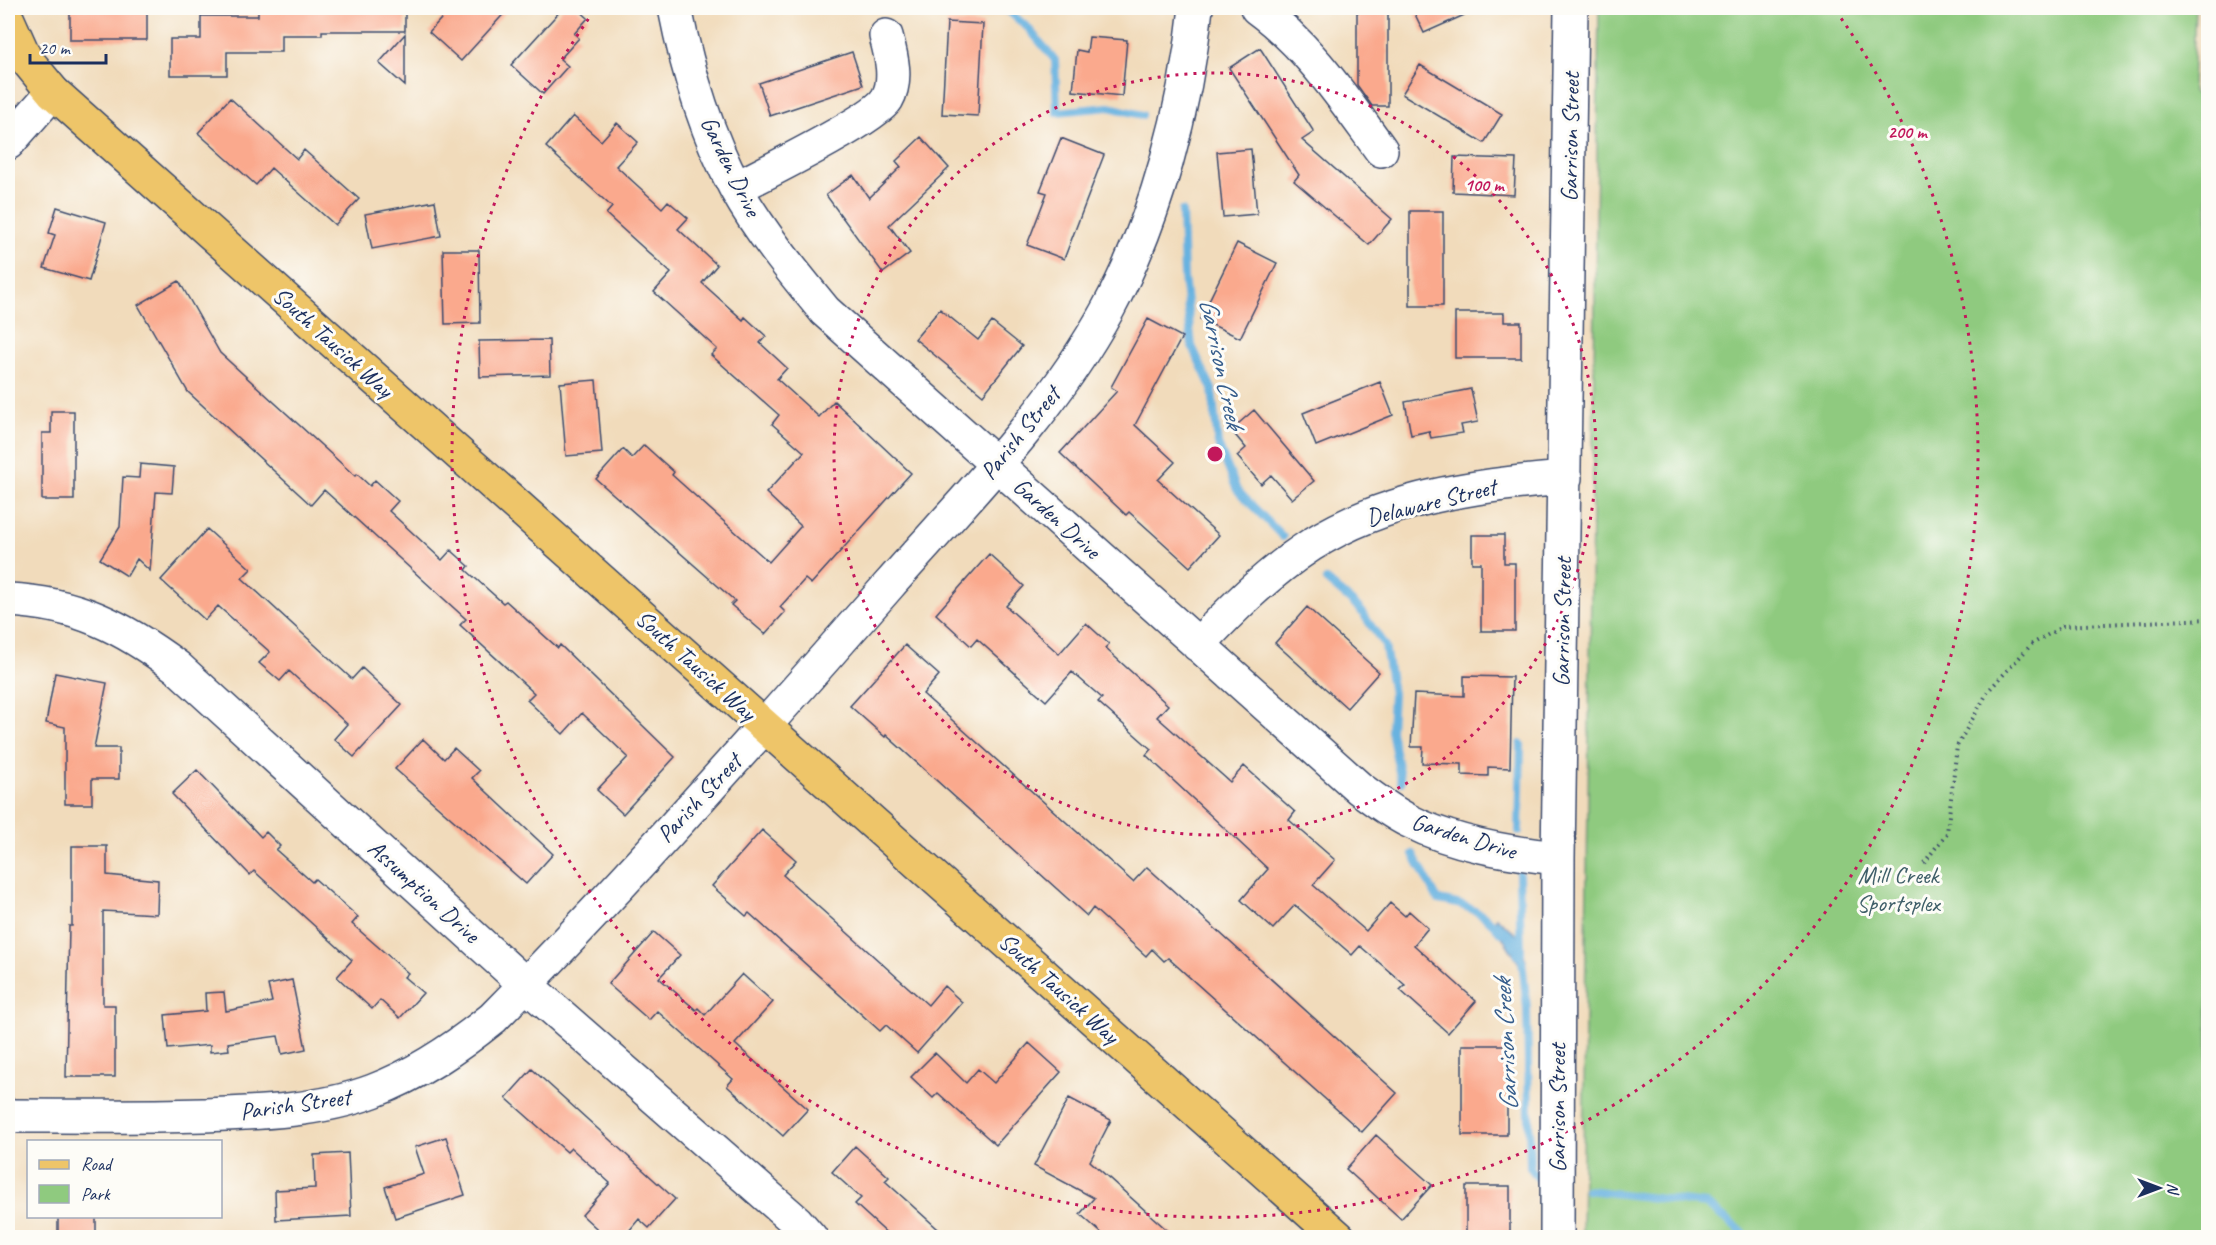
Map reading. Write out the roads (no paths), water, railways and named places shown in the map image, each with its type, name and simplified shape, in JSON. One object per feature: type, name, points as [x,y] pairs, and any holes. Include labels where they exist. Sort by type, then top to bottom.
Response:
[{"type":"main road","name":"South Tausick Way","points":[[8,20],[25,58],[52,92],[1339,1238]]},
{"type":"street","name":"Garden Drive","points":[[675,8],[702,109],[736,188],[772,244],[825,311],[1359,788],[1410,822],[1485,846],[1558,858]]},
{"type":"street","name":"Parish Street","points":[[8,1116],[226,1114],[278,1111],[328,1103],[373,1091],[455,1049],[493,1018],[765,726],[996,463],[1044,406],[1078,359],[1109,308],[1134,252],[1170,143],[1184,89],[1196,8]]},
{"type":"street","points":[[1257,8],[1285,29],[1319,65],[1381,150]]},
{"type":"street","name":"Garrison Street","points":[[1557,1238],[1558,858],[1571,8]]},
{"type":"street","points":[[736,188],[858,122],[887,99],[894,68],[886,36]]},
{"type":"street","points":[[8,143],[52,92]]},
{"type":"street","name":"Delaware Street","points":[[1198,645],[1268,576],[1311,545],[1354,522],[1404,504],[1458,491],[1565,478]]},
{"type":"street","name":"Assumption Drive","points":[[8,600],[63,606],[102,620],[139,639],[217,702],[526,985],[797,1222],[811,1238]]},
{"type":"water","points":[[1496,917],[1518,936],[1526,961],[1520,965],[1495,925]]},
{"type":"waterway","name":"Garrison Creek","points":[[1005,8],[1028,28],[1055,60],[1057,112],[1109,107],[1142,115]]},
{"type":"waterway","name":"Garrison Creek","points":[[1182,211],[1184,277],[1192,346],[1212,389],[1218,444],[1237,490],[1283,537]]},
{"type":"waterway","name":"Garrison Creek","points":[[1326,580],[1359,608],[1385,646],[1393,694],[1391,731],[1401,782]]},
{"type":"waterway","points":[[1519,831],[1521,744]]},
{"type":"waterway","name":"Garrison Creek","points":[[1413,854],[1438,900],[1473,910],[1488,919],[1501,933]]},
{"type":"waterway","points":[[1519,874],[1521,953]]},
{"type":"waterway","name":"Garrison Creek","points":[[1517,954],[1522,960],[1527,1008],[1530,1167],[1537,1177]]},
{"type":"waterway","name":"Garrison Creek","points":[[1587,1190],[1706,1204],[1743,1233],[1744,1238]]},
{"type":"park label","name":"Mill Creek Sportsplex","points":[[1898,889]]}]
